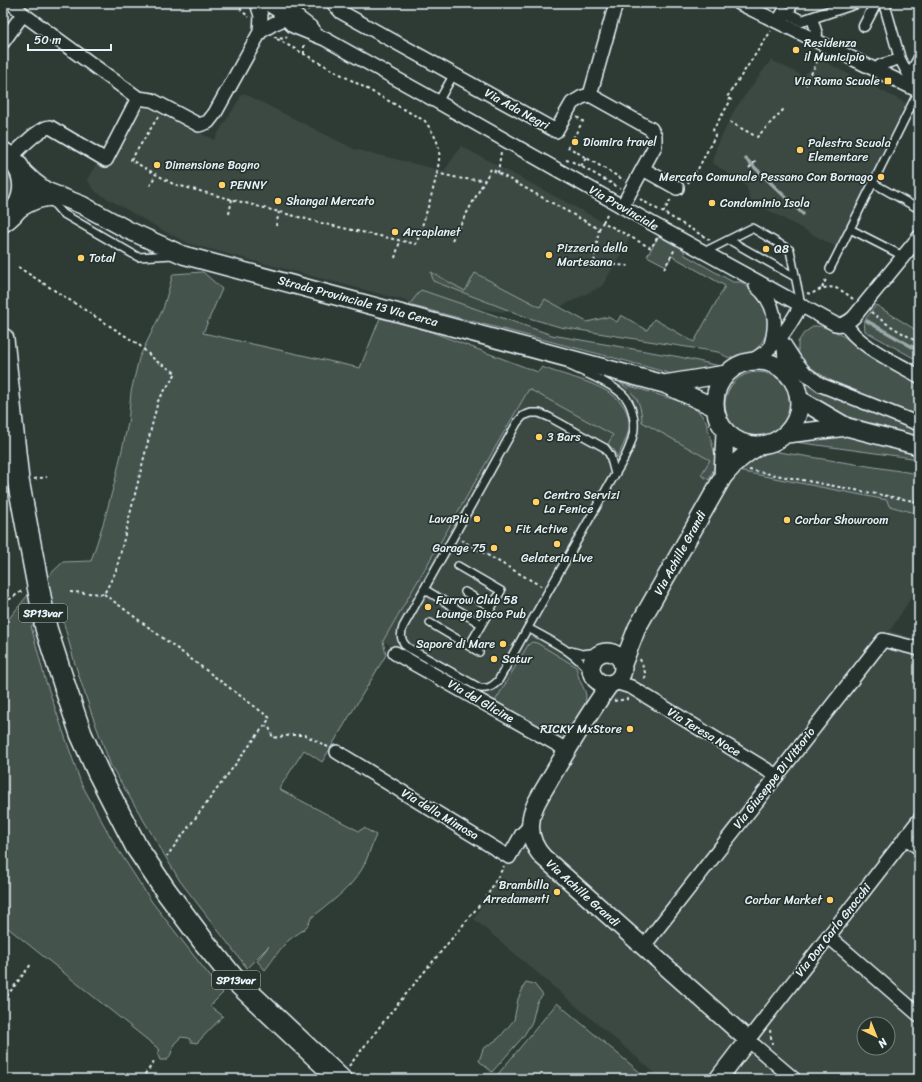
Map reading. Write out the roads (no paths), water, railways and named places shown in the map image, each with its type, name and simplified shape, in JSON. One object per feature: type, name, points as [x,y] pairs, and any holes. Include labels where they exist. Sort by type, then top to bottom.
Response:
[{"type":"main road","points":[[8,219],[21,202],[24,192],[23,179],[11,160]]},
{"type":"main road","name":"SP13var","points":[[3,340],[18,480],[51,646],[81,734],[104,785],[137,848],[166,891],[234,978],[340,1079]]},
{"type":"street","points":[[12,3],[23,14],[138,98],[152,100],[196,125],[202,125],[208,122],[264,33],[273,24],[286,18]]},
{"type":"street","points":[[257,3],[264,33]]},
{"type":"street","name":"Via Provinciale","points":[[266,3],[277,10],[296,27],[325,39],[680,240],[835,324],[838,325],[845,323]]},
{"type":"street","name":"Via Provinciale","points":[[286,3],[292,12],[325,39]]},
{"type":"street","name":"Via Ada Negri","points":[[333,3],[341,12],[556,131],[572,103],[582,97],[590,95]]},
{"type":"street","points":[[616,3],[590,95],[651,129],[655,136],[656,143],[622,207]]},
{"type":"street","points":[[739,3],[783,20],[919,90]]},
{"type":"street","points":[[783,20],[802,21],[856,3]]},
{"type":"street","points":[[864,26],[876,3]]},
{"type":"street","points":[[884,3],[900,59],[919,90]]},
{"type":"street","points":[[3,42],[23,14]]},
{"type":"street","points":[[812,18],[821,39]]},
{"type":"street","points":[[910,76],[919,58]]},
{"type":"street","points":[[880,65],[900,59]]},
{"type":"street","points":[[11,160],[40,131],[50,127],[106,160],[138,98]]},
{"type":"street","name":"Strada Provinciale 13 Via Cerca","points":[[11,160],[40,187],[54,197],[82,205],[128,230],[183,254],[664,384],[714,407],[715,395],[719,384],[726,374],[738,365],[751,361],[769,362],[780,367],[789,375],[796,386],[799,399],[798,412],[794,424],[786,434]]},
{"type":"street","points":[[643,169],[677,188]]},
{"type":"street","points":[[8,219],[33,200],[54,197]]},
{"type":"street","points":[[919,237],[854,317],[845,323],[851,332],[866,345],[919,376]]},
{"type":"street","points":[[743,274],[761,290],[770,302],[774,314],[775,330],[770,348]]},
{"type":"street","points":[[789,375],[784,354],[785,338],[801,306]]},
{"type":"street","points":[[751,361],[785,338]]},
{"type":"street","points":[[785,338],[794,361],[807,375],[821,385],[919,424]]},
{"type":"street","name":"Strada Provinciale 13 Via Cerca","points":[[664,384],[726,374]]},
{"type":"street","points":[[799,399],[847,427],[919,446]]},
{"type":"street","points":[[714,407],[718,420],[725,432],[735,440],[746,445],[759,446],[774,442],[786,434],[847,427]]},
{"type":"street","name":"Via Achille Grandi","points":[[723,477],[725,432]]},
{"type":"street","name":"Via Achille Grandi","points":[[748,1040],[543,857],[534,844],[531,825],[532,813],[538,800],[592,709],[617,675],[638,628],[723,477],[737,460],[759,446]]},
{"type":"street","points":[[592,709],[594,694],[591,668],[592,660],[597,655],[629,638],[638,628]]},
{"type":"street","name":"Via Giuseppe Di Vittorio","points":[[643,947],[883,640],[919,649]]},
{"type":"street","name":"Via del Glicine","points":[[395,652],[567,750]]},
{"type":"street","points":[[593,676],[600,682],[617,675],[617,655],[604,652]]},
{"type":"street","name":"Via Teresa Noce","points":[[617,675],[634,689],[777,776]]},
{"type":"street","name":"Via della Mimosa","points":[[337,752],[509,857],[522,834],[531,825]]},
{"type":"street","name":"Via Don Carlo Gnocchi","points":[[748,1040],[919,820]]},
{"type":"street","points":[[906,837],[919,848]]},
{"type":"street","points":[[828,936],[919,1015]]},
{"type":"street","points":[[718,1079],[748,1040],[794,1079]]},
{"type":"lane","points":[[783,20],[794,5]]},
{"type":"lane","points":[[438,102],[454,74]]},
{"type":"lane","points":[[830,269],[919,90]]},
{"type":"lane","points":[[873,183],[919,209]]},
{"type":"lane","points":[[703,252],[752,228],[790,250],[801,306]]},
{"type":"lane","points":[[850,229],[903,256]]},
{"type":"lane","points":[[729,240],[795,277]]},
{"type":"lane","points":[[534,348],[600,380],[625,396],[633,414],[635,427],[629,449],[615,474],[549,590],[498,681],[492,687],[487,689],[480,688],[407,647],[402,642],[401,634],[403,627],[517,422],[523,416],[531,413],[539,413],[605,448],[610,455],[615,474]]},
{"type":"lane","points":[[458,566],[501,591],[468,646]]},
{"type":"lane","points":[[424,589],[482,624]]},
{"type":"lane","points":[[465,592],[492,607]]},
{"type":"lane","points":[[430,624],[479,652]]},
{"type":"lane","points":[[528,628],[578,658],[593,676]]},
{"type":"lane","points":[[566,650],[582,654],[604,652]]},
{"type":"waterway","points":[[746,159],[803,214]]},
{"type":"waterway","points":[[867,321],[916,349]]},
{"type":"place","name":"Residenza il Municipio","points":[[796,50]]},
{"type":"place","name":"Via Roma Scuole","points":[[888,81]]},
{"type":"place","name":"Diomira travel","points":[[575,142]]},
{"type":"place","name":"Palestra Scuola Elementare","points":[[800,150]]},
{"type":"place","name":"Dimensione Bagno","points":[[157,165]]},
{"type":"place","name":"Mercato Comunale Pessano Con Bornago","points":[[881,177]]},
{"type":"place","name":"PENNY","points":[[222,185]]},
{"type":"place","name":"Shangai Mercato","points":[[278,201]]},
{"type":"place","name":"Condominio Isola","points":[[712,203]]},
{"type":"place","name":"Arcaplanet","points":[[395,232]]},
{"type":"place","name":"Q8","points":[[766,249]]},
{"type":"place","name":"Pizzeria della Martesana","points":[[549,255]]},
{"type":"place","name":"Total","points":[[81,258]]},
{"type":"place","name":"3 Bars","points":[[539,437]]},
{"type":"place","name":"Centro Servizi La Fenice","points":[[536,502]]},
{"type":"place","name":"LavaPiù","points":[[477,519]]},
{"type":"place","name":"Corbar Showroom","points":[[787,520]]},
{"type":"place","name":"Fit Active","points":[[508,529]]},
{"type":"place","name":"Gelateria Live","points":[[557,544]]},
{"type":"place","name":"Garage 75","points":[[494,548]]},
{"type":"place","name":"Furrow Club 58 Lounge Disco Pub","points":[[428,607]]},
{"type":"place","name":"Sapore di Mare","points":[[503,644]]},
{"type":"place","name":"Satur","points":[[494,659]]},
{"type":"place","name":"RICKY MxStore","points":[[630,729]]},
{"type":"place","name":"Brambilla Arredamenti","points":[[557,892]]},
{"type":"place","name":"Corbar Market","points":[[830,900]]}]
